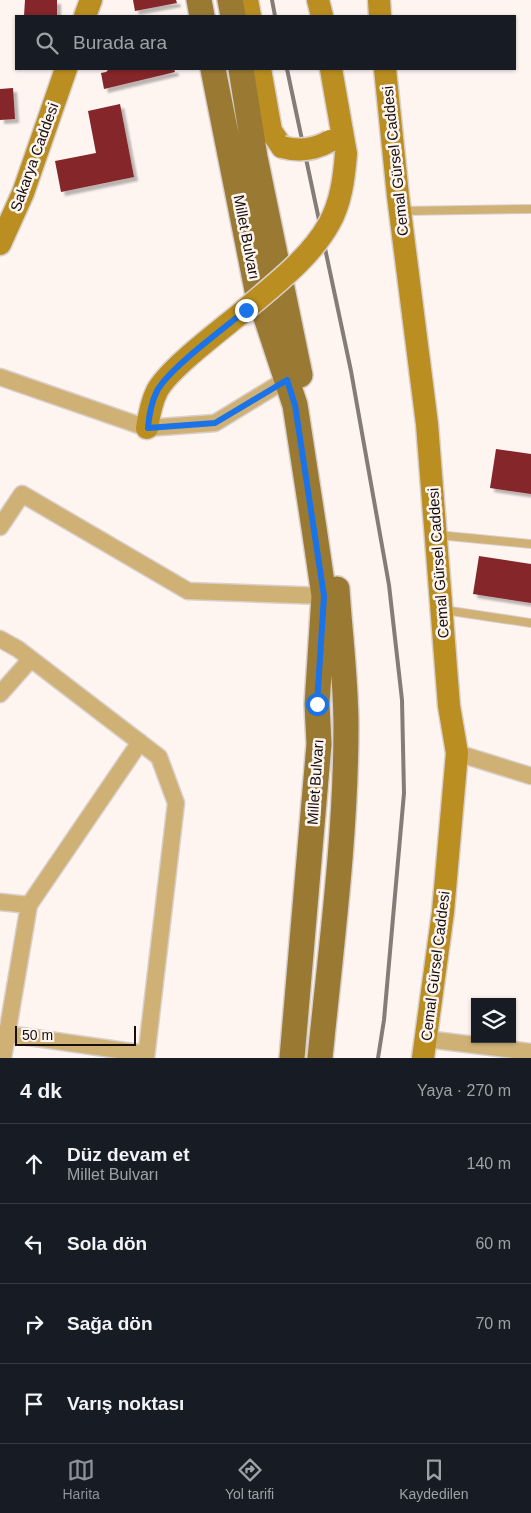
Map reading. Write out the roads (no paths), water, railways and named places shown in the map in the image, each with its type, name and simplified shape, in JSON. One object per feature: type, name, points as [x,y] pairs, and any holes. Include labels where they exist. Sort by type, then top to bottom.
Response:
[{"type":"main road","points":[[199,0],[202,15]]},
{"type":"main road","points":[[230,0],[233,15]]},
{"type":"main road","name":"Millet Bulvarı","points":[[213,70],[257,290],[295,405],[324,596],[317,704],[319,744],[292,1058]]},
{"type":"main road","name":"Millet Bulvarı","points":[[241,70],[255,157],[326,497],[337,582],[346,723],[345,772],[341,856],[320,1058]]},
{"type":"street","points":[[85,15],[90,0]]},
{"type":"street","points":[[247,0],[250,15]]},
{"type":"street","points":[[318,0],[322,15]]},
{"type":"street","points":[[378,0],[380,15]]},
{"type":"street","name":"Sakarya Caddesi","points":[[0,244],[23,193],[66,70]]},
{"type":"street","points":[[260,70],[271,131],[282,147],[292,150],[308,150],[339,140]]},
{"type":"street","points":[[148,428],[151,406],[158,388],[182,363],[246,310],[304,257],[329,225],[337,206],[344,180],[331,70]]},
{"type":"street","name":"Cemal Gürsel Caddesi","points":[[385,70],[400,211],[427,424],[449,706],[457,753],[443,912],[424,1049]]},
{"type":"street","points":[[0,377],[148,428],[215,423],[287,380]]},
{"type":"street","points":[[0,527],[22,494],[188,591],[324,596]]},
{"type":"street","points":[[0,639],[31,659],[159,757],[176,803],[146,1056],[4,1033]]},
{"type":"street","points":[[0,694],[31,659]]},
{"type":"street","points":[[3,1058],[4,1033],[29,905],[140,742]]},
{"type":"street","points":[[457,753],[531,776]]},
{"type":"street","points":[[0,902],[29,905]]},
{"type":"street","points":[[424,1049],[531,1052]]},
{"type":"lane","points":[[400,211],[531,209]]},
{"type":"lane","points":[[437,535],[531,544]]},
{"type":"lane","points":[[442,610],[531,623]]},
{"type":"railway","points":[[272,0],[275,15]]},
{"type":"railway","points":[[287,70],[351,371],[389,585],[402,700],[404,793],[384,1020],[378,1058]]}]
